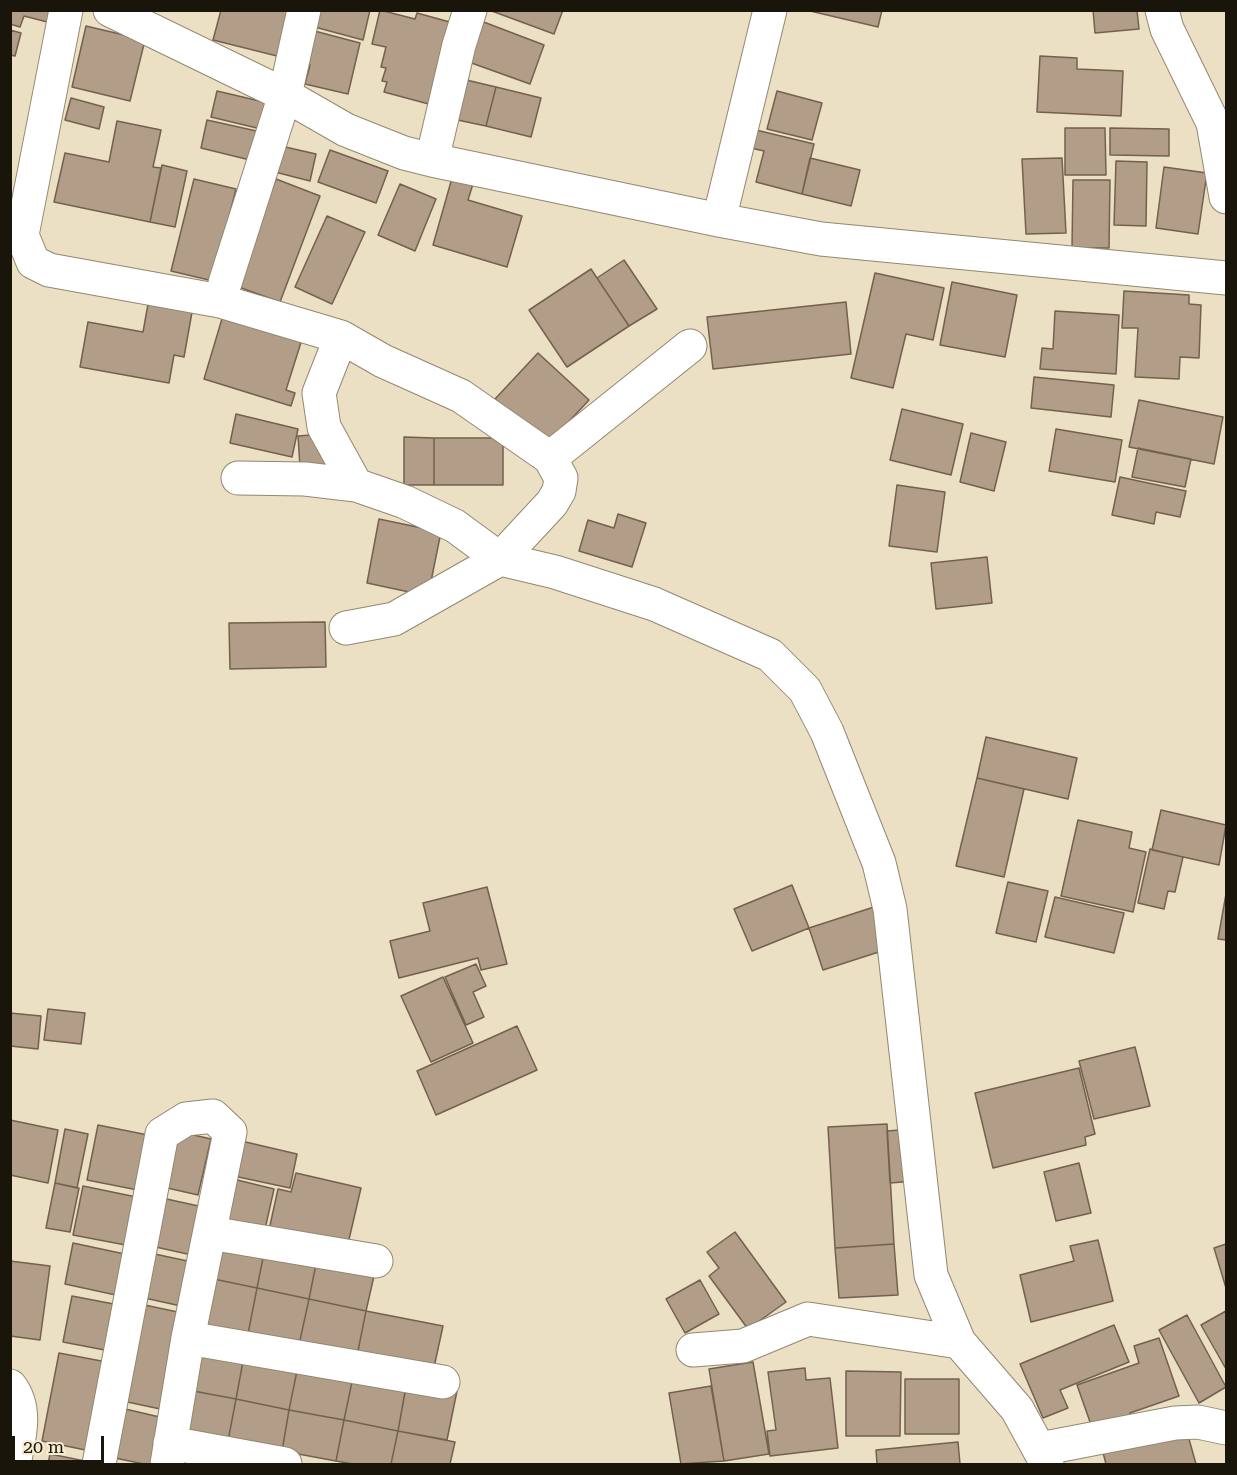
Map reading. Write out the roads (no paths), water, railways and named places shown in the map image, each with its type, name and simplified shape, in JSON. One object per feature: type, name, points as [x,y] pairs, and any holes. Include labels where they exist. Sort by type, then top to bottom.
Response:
[{"type":"street","points":[[66,10],[22,235],[33,262],[49,270],[220,301],[341,336],[383,361],[461,396],[550,458],[561,478],[559,491],[552,503],[500,559],[394,619],[346,628]]},
{"type":"street","points":[[110,10],[285,95],[345,130],[432,160],[821,239],[1227,278]]},
{"type":"street","points":[[225,283],[285,95],[304,10]]},
{"type":"street","points":[[432,160],[459,45],[470,10]]},
{"type":"street","points":[[719,220],[770,10]]},
{"type":"street","points":[[1162,10],[1167,28],[1213,123],[1227,197]]},
{"type":"street","points":[[341,336],[319,393],[324,427],[356,485]]},
{"type":"street","points":[[550,458],[690,346]]},
{"type":"street","points":[[238,478],[305,479],[356,485],[405,502],[455,526],[500,559],[555,573],[643,601],[721,631],[770,655],[805,690],[827,732],[879,863],[890,909],[931,1275],[959,1342],[1017,1409],[1044,1457],[1175,1423],[1198,1422],[1227,1428]]},
{"type":"street","points":[[99,1464],[162,1134],[186,1119],[213,1116],[230,1132],[188,1338],[168,1454],[285,1464]]},
{"type":"street","points":[[210,1233],[376,1262]]},
{"type":"street","points":[[693,1350],[743,1346],[808,1319],[959,1342]]},
{"type":"street","points":[[188,1338],[443,1382]]},
{"type":"street","points":[[10,1386],[21,1409],[21,1432],[14,1464]]}]
